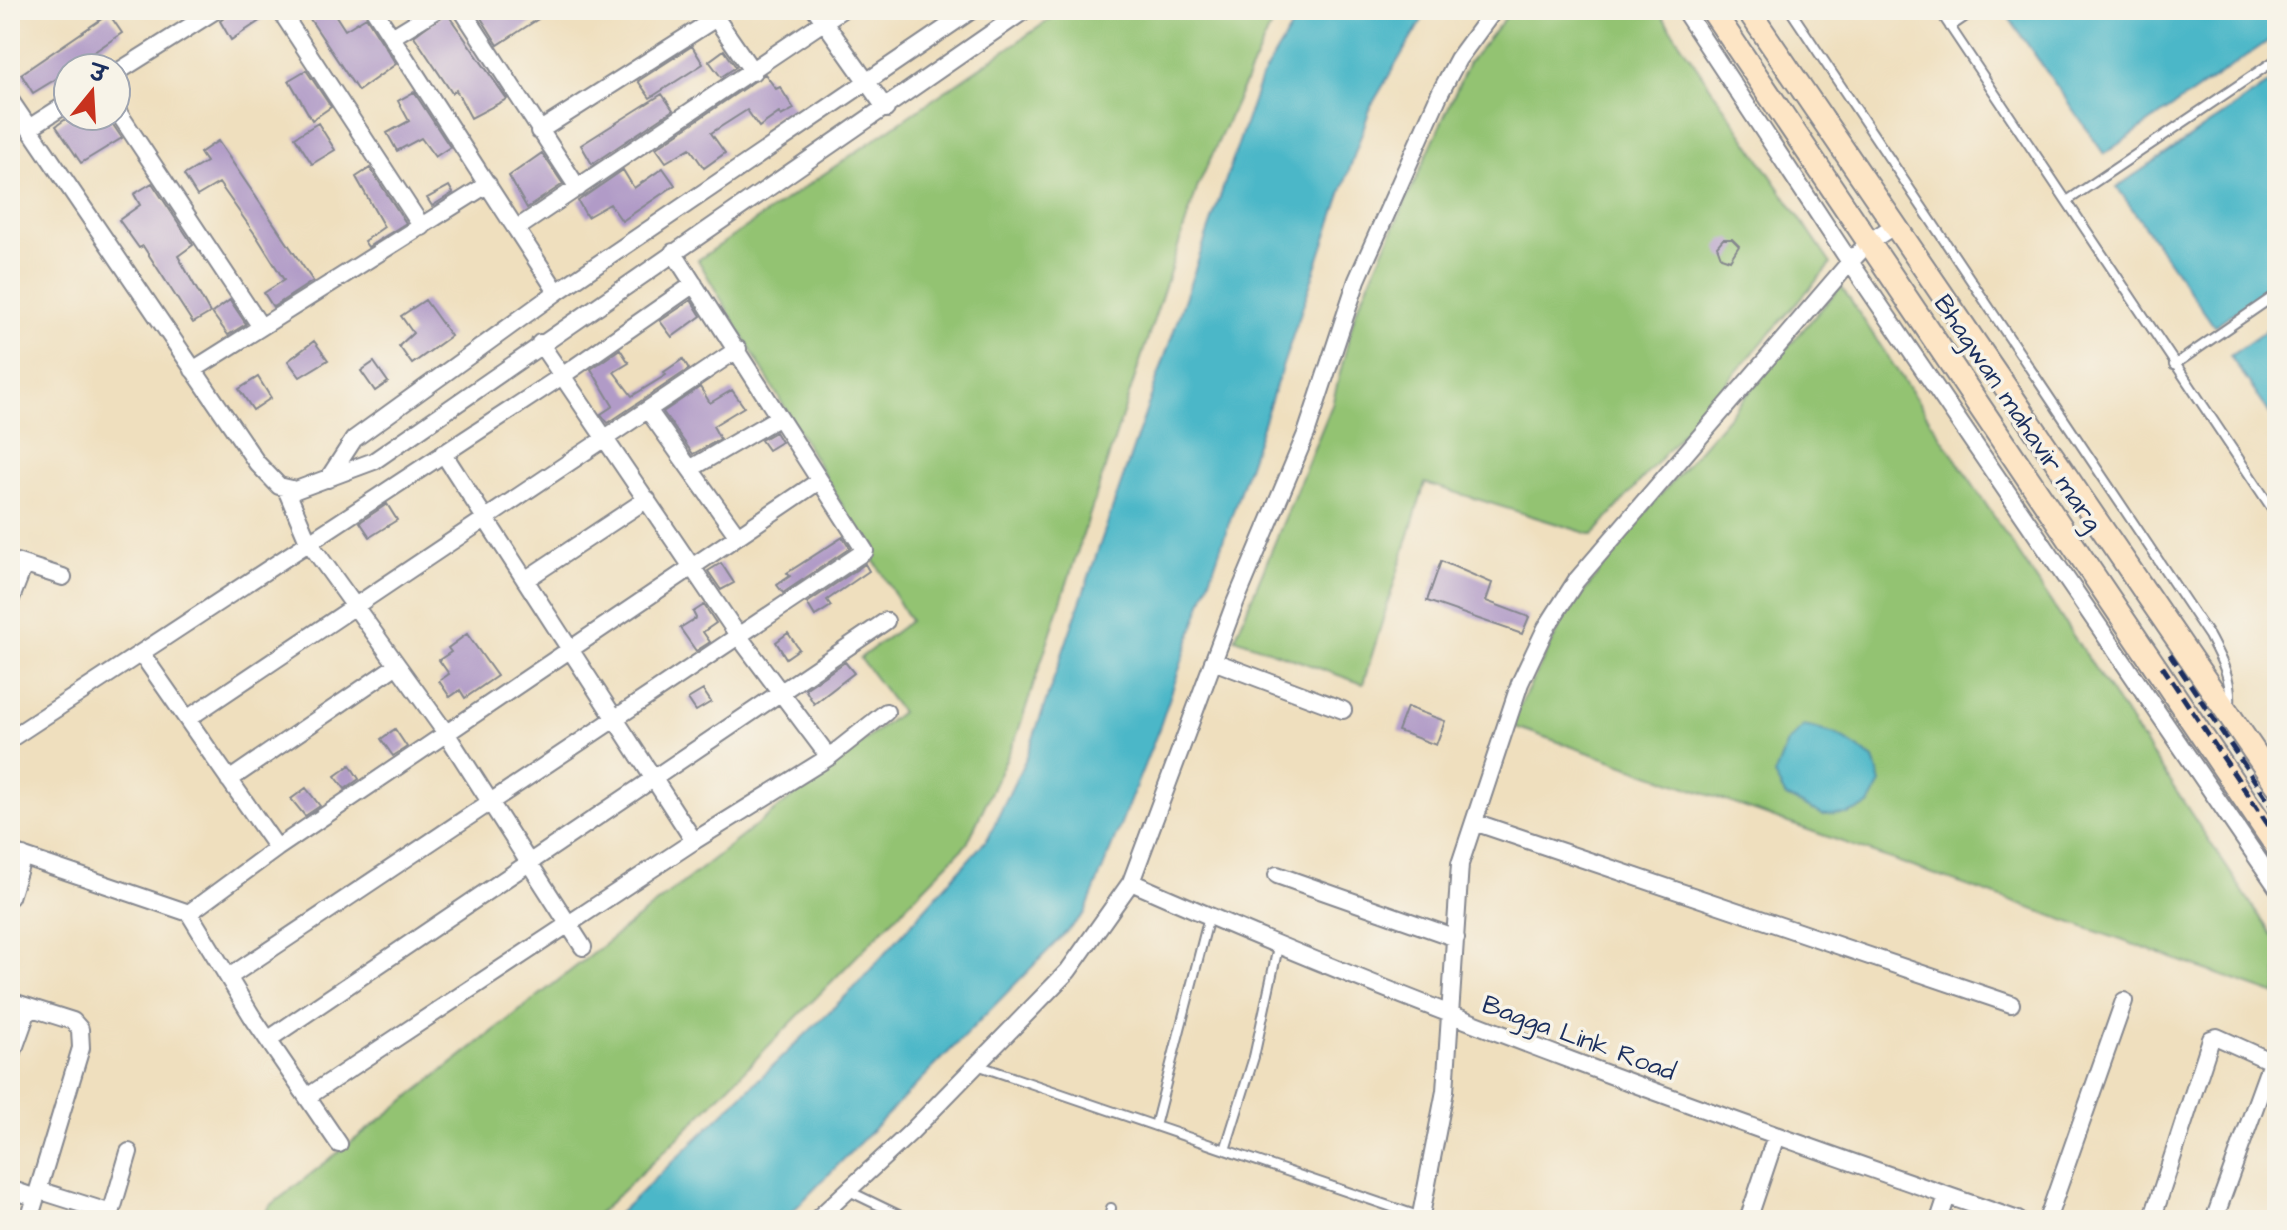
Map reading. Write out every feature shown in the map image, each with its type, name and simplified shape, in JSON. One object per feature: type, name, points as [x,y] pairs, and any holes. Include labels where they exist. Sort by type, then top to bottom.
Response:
[{"type":"main road","name":"Bhagwan mahavir marg","points":[[1712,10],[2277,847]]},
{"type":"main road","name":"Bhagwan mahavir marg","points":[[1748,10],[2277,785]]},
{"type":"main road","points":[[2105,591],[2133,573]]},
{"type":"street","points":[[132,63],[216,10]]},
{"type":"street","points":[[280,10],[422,227]]},
{"type":"street","points":[[374,10],[557,292]]},
{"type":"street","points":[[392,37],[436,10]]},
{"type":"street","points":[[462,10],[578,188]]},
{"type":"street","points":[[516,229],[753,72],[820,16],[841,10]]},
{"type":"street","points":[[328,479],[354,439],[557,292],[972,10]]},
{"type":"street","points":[[10,100],[257,463],[270,479],[286,489],[309,488],[374,461],[540,343],[886,109],[1025,10]]},
{"type":"street","points":[[816,1220],[849,1191],[1068,971],[1131,882],[1213,661],[1306,434],[1357,280],[1440,93],[1458,59],[1494,10]]},
{"type":"street","points":[[1684,10],[1850,262],[2277,887]]},
{"type":"street","points":[[539,131],[713,14],[753,72]]},
{"type":"street","points":[[820,16],[886,109]]},
{"type":"street","points":[[29,128],[52,113]]},
{"type":"street","points":[[131,132],[261,327]]},
{"type":"street","points":[[193,370],[488,184]]},
{"type":"street","points":[[1420,1219],[1445,1091],[1458,878],[1520,683],[1546,628],[1576,581],[1850,262],[1869,242],[1895,225]]},
{"type":"street","points":[[229,977],[740,638],[865,551],[673,252]]},
{"type":"street","points":[[10,739],[562,376],[694,284]]},
{"type":"street","points":[[540,343],[740,638],[829,757]]},
{"type":"street","points":[[187,719],[738,349]]},
{"type":"street","points":[[648,410],[737,535]]},
{"type":"street","points":[[690,469],[779,417]]},
{"type":"street","points":[[443,453],[694,841]]},
{"type":"street","points":[[189,913],[277,848],[819,481]]},
{"type":"street","points":[[286,489],[308,541],[446,733],[583,947]]},
{"type":"street","points":[[525,580],[647,499]]},
{"type":"street","points":[[10,601],[17,563],[63,577]]},
{"type":"street","points":[[269,1039],[886,621]]},
{"type":"street","points":[[141,653],[277,848]]},
{"type":"street","points":[[1213,661],[1343,710]]},
{"type":"street","points":[[229,780],[397,665]]},
{"type":"street","points":[[307,1097],[694,841],[829,757],[886,712]]},
{"type":"street","points":[[1474,822],[2011,1004]]},
{"type":"street","points":[[10,897],[16,854],[189,913],[339,1144]]},
{"type":"street","points":[[1277,875],[1456,938]]},
{"type":"street","name":"Bagga Link Road","points":[[1131,882],[1278,947],[1450,1016],[1776,1136],[2018,1220]]},
{"type":"street","points":[[10,1001],[73,1021],[81,1038],[81,1048],[29,1220]]},
{"type":"street","points":[[2047,1220],[2124,1001]]},
{"type":"street","points":[[10,1060],[29,1007]]},
{"type":"street","points":[[2152,1220],[2211,1039],[2217,1037],[2275,1062],[2214,1220]]},
{"type":"street","points":[[1748,1220],[1776,1136]]},
{"type":"street","points":[[10,1189],[110,1216],[129,1152]]},
{"type":"street","points":[[1939,1220],[1947,1196]]},
{"type":"lane","points":[[1790,10],[2209,636],[2229,679],[2230,715]]},
{"type":"lane","points":[[1939,10],[2277,516]]},
{"type":"lane","points":[[1950,27],[1975,10]]},
{"type":"lane","points":[[2067,201],[2277,59]]},
{"type":"lane","points":[[2174,365],[2277,294]]},
{"type":"lane","points":[[1155,1126],[1209,917]]},
{"type":"lane","points":[[1225,1150],[1254,1057],[1278,947]]},
{"type":"lane","points":[[976,1065],[1420,1219]]},
{"type":"lane","points":[[849,1191],[909,1220]]},
{"type":"lane","points":[[1109,1220],[1111,1208]]},
{"type":"green space","points":[[1064,10],[1278,10],[1198,186],[1017,735],[967,844],[679,1137],[592,1220],[260,1220],[270,1206],[901,712],[860,658],[910,621],[698,260]]},
{"type":"green space","points":[[1512,10],[1658,10],[1831,264],[1593,535],[1425,483],[1363,684],[1235,638],[1332,405],[1355,313],[1469,62]]},
{"type":"green space","points":[[1841,286],[2277,943],[2277,995],[1510,725],[1563,621],[1630,530]]},
{"type":"water","points":[[1302,10],[1428,10],[1371,106],[1160,726],[1085,913],[784,1220],[612,1220],[855,987],[988,838],[1027,756],[1261,78]]},
{"type":"water","points":[[2015,10],[2277,10],[2277,35],[2104,154],[2007,15]]},
{"type":"water","points":[[2277,78],[2277,283],[2214,326],[2117,187]]},
{"type":"water","points":[[2277,323],[2277,424],[2230,356]]},
{"type":"water","points":[[1804,726],[1836,734],[1874,759],[1881,783],[1869,805],[1848,814],[1823,815],[1786,797],[1774,776],[1787,743]]},
{"type":"building","points":[[235,10],[269,10],[270,14],[231,40],[220,21]]},
{"type":"building","points":[[317,10],[332,10],[345,30],[366,17],[396,64],[358,91],[308,16]]},
{"type":"building","points":[[476,10],[552,10],[498,45]]},
{"type":"building","points":[[446,12],[507,99],[471,118],[456,90],[452,93],[414,36]]},
{"type":"building","points":[[109,14],[122,33],[94,52],[53,52]]},
{"type":"building","points":[[692,46],[703,64],[650,98],[638,81]]},
{"type":"building","points":[[724,50],[736,67],[721,77],[709,61]]},
{"type":"building","points":[[52,53],[52,81],[33,93],[21,74]]},
{"type":"building","points":[[306,70],[331,107],[312,120],[289,80]]},
{"type":"building","points":[[765,74],[776,89],[780,87],[794,109],[781,116],[779,113],[759,127],[747,110],[711,133],[725,153],[704,168],[690,148],[666,162],[656,148]]},
{"type":"building","points":[[414,92],[450,147],[435,157],[421,138],[397,151],[387,133],[409,121],[398,101]]},
{"type":"building","points":[[662,94],[673,110],[592,164],[581,145]]},
{"type":"building","points":[[318,123],[335,150],[312,164],[295,137]]},
{"type":"building","points":[[60,132],[118,132],[122,138],[81,163]]},
{"type":"building","points":[[218,141],[313,281],[273,307],[264,293],[284,280],[257,237],[219,183],[197,196],[184,175],[206,162],[200,153]]},
{"type":"building","points":[[542,153],[563,184],[527,208],[509,176]]},
{"type":"building","points":[[370,168],[406,223],[368,247],[364,241],[384,227],[356,177]]},
{"type":"building","points":[[663,168],[675,185],[622,221],[610,204],[587,217],[578,201],[623,170],[634,188]]},
{"type":"building","points":[[152,183],[193,245],[178,256],[210,313],[193,323],[143,246],[139,248],[119,220],[140,205],[134,194]]},
{"type":"building","points":[[449,186],[453,193],[432,206],[427,198]]},
{"type":"building","points":[[1723,239],[1732,239],[1739,246],[1730,260],[1721,257],[1717,246]]},
{"type":"building","points":[[230,300],[246,324],[228,335],[212,313]]},
{"type":"building","points":[[425,300],[451,336],[412,364],[399,346],[413,333],[401,316]]},
{"type":"building","points":[[691,300],[701,316],[672,337],[660,321]]},
{"type":"building","points":[[314,341],[328,360],[300,377],[288,361]]},
{"type":"building","points":[[620,349],[629,363],[614,372],[632,396],[666,375],[664,372],[683,359],[689,369],[608,423],[601,414],[613,406],[591,369]]},
{"type":"building","points":[[374,362],[388,382],[375,391],[361,371]]},
{"type":"building","points":[[258,377],[271,398],[253,410],[239,389]]},
{"type":"building","points":[[700,387],[710,403],[732,390],[744,407],[713,426],[720,439],[693,454],[663,412]]},
{"type":"building","points":[[775,432],[781,442],[768,450],[761,440]]},
{"type":"building","points":[[387,504],[397,520],[370,537],[360,522]]},
{"type":"building","points":[[843,537],[850,548],[783,593],[777,585],[790,576],[787,573]]},
{"type":"building","points":[[1441,561],[1492,583],[1486,601],[1529,617],[1522,634],[1427,601]]},
{"type":"building","points":[[721,563],[734,583],[721,590],[708,571]]},
{"type":"building","points":[[865,564],[869,571],[827,600],[831,606],[815,616],[807,603]]},
{"type":"building","points":[[704,605],[716,623],[703,632],[710,642],[696,651],[680,628],[696,618],[693,612]]},
{"type":"building","points":[[788,633],[799,649],[786,658],[776,642]]},
{"type":"building","points":[[467,634],[497,676],[465,698],[460,690],[450,697],[439,681],[449,674],[439,660],[451,652],[448,648]]},
{"type":"building","points":[[845,662],[854,673],[814,704],[805,689]]},
{"type":"building","points":[[703,690],[711,702],[696,711],[688,699]]},
{"type":"building","points":[[1407,707],[1445,721],[1436,745],[1398,731]]},
{"type":"building","points":[[395,729],[407,747],[393,756],[381,739]]},
{"type":"building","points":[[350,765],[359,779],[345,789],[335,776]]},
{"type":"building","points":[[306,788],[320,806],[305,816],[291,799]]},
{"type":"railway","points":[[2170,654],[2277,814]]},
{"type":"railway","points":[[2162,666],[2277,838]]}]
